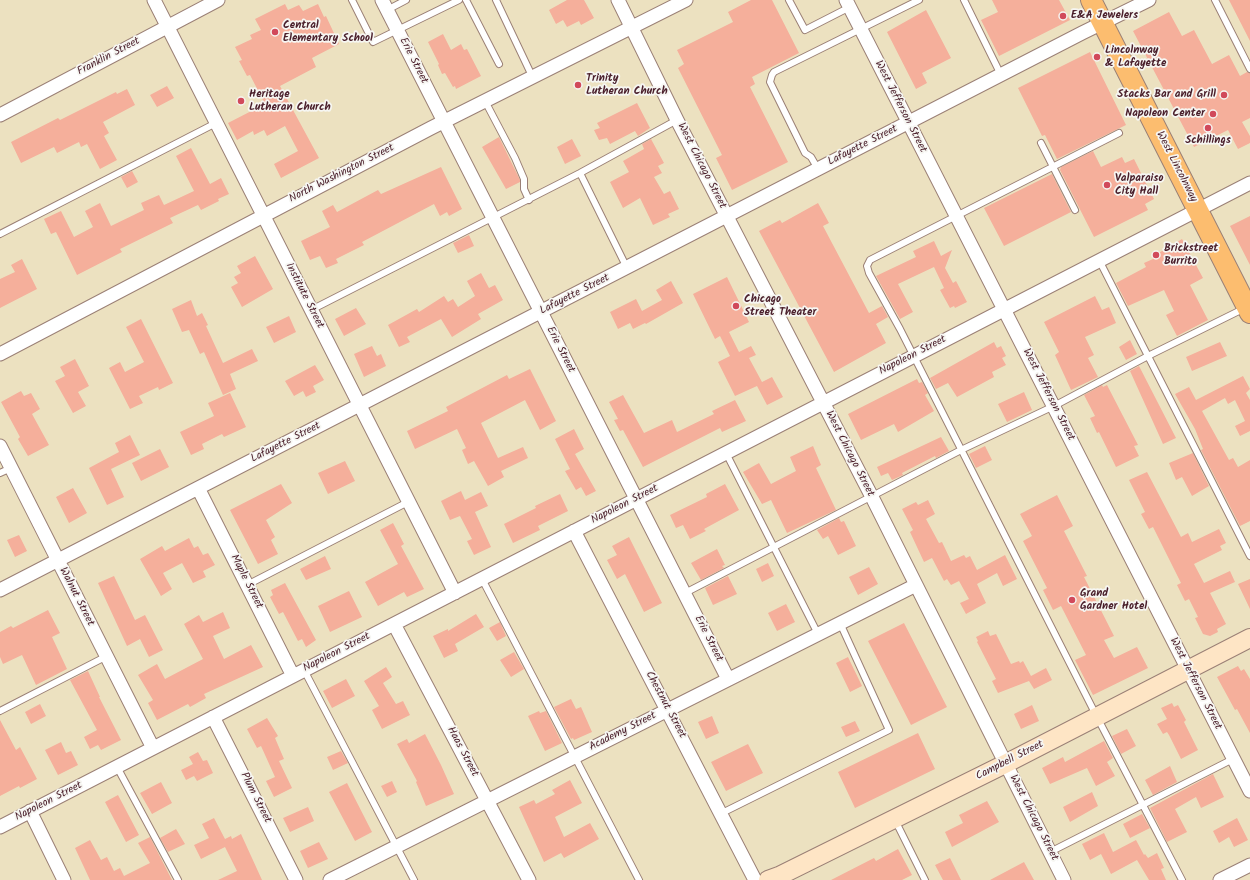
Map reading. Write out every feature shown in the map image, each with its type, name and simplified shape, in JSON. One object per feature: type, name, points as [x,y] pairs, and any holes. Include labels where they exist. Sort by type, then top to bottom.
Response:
[{"type":"main road","name":"West Lincolnway","points":[[1091,0],[1249,309]]},
{"type":"main road","name":"Campbell Street","points":[[768,880],[779,876],[1005,764],[1189,671],[1250,638]]},
{"type":"street","name":"Institute Street","points":[[154,0],[454,592]]},
{"type":"street","name":"Franklin Street","points":[[0,115],[218,0]]},
{"type":"street","name":"West Chicago Street","points":[[618,0],[677,120],[872,497],[1064,880]]},
{"type":"street","name":"North Washington Street","points":[[0,354],[263,215],[686,0]]},
{"type":"street","name":"Lafayette Street","points":[[0,590],[1149,0]]},
{"type":"street","name":"West Jefferson Street","points":[[848,4],[1250,791]]},
{"type":"street","name":"Erie Street","points":[[384,5],[728,679]]},
{"type":"street","name":"Napoleon Street","points":[[0,827],[1250,183]]},
{"type":"street","name":"Walnut Street","points":[[0,446],[6,470],[58,560],[153,748]]},
{"type":"street","name":"Maple Street","points":[[198,488],[247,585],[298,673]]},
{"type":"street","name":"Chestnut Street","points":[[574,530],[722,813],[755,880]]},
{"type":"street","name":"Academy Street","points":[[330,880],[916,585]]},
{"type":"street","name":"Haas Street","points":[[394,624],[529,880]]},
{"type":"street","name":"Plum Street","points":[[213,717],[296,880]]},
{"type":"street","points":[[30,811],[64,880]]},
{"type":"street","points":[[1220,880],[1250,865]]},
{"type":"lane","points":[[352,0],[373,42],[459,0]]},
{"type":"lane","points":[[384,5],[406,0]]},
{"type":"lane","points":[[466,0],[499,64]]},
{"type":"lane","points":[[496,0],[533,78]]},
{"type":"lane","points":[[789,0],[805,30],[848,4]]},
{"type":"lane","points":[[818,169],[811,157],[805,153],[770,82],[770,78],[774,72],[919,0]]},
{"type":"lane","points":[[964,0],[1001,75]]},
{"type":"lane","points":[[1215,0],[1250,69]]},
{"type":"lane","points":[[485,101],[515,158],[524,179],[524,190],[529,200]]},
{"type":"lane","points":[[311,311],[529,200],[677,120]]},
{"type":"lane","points":[[0,234],[216,123]]},
{"type":"lane","points":[[1119,133],[867,262],[869,273],[1182,880]]},
{"type":"lane","points":[[1041,143],[1075,210]]},
{"type":"lane","points":[[580,173],[627,268]]},
{"type":"lane","points":[[1099,260],[1250,556]]},
{"type":"lane","points":[[685,593],[961,450],[1054,406],[1148,356],[1249,309]]},
{"type":"lane","points":[[726,453],[818,634]]},
{"type":"lane","points":[[247,585],[408,502]]},
{"type":"lane","points":[[482,578],[576,756],[639,880]]},
{"type":"lane","points":[[722,813],[889,730],[840,623]]},
{"type":"lane","points":[[0,711],[106,656]]},
{"type":"lane","points":[[298,673],[397,846],[414,880]]},
{"type":"lane","points":[[1050,852],[1233,759]]},
{"type":"lane","points":[[117,767],[178,880]]},
{"type":"lane","points":[[894,818],[925,880]]},
{"type":"building","points":[[567,0],[584,0],[594,18],[581,25],[579,21],[567,27],[563,20],[556,24],[549,10]]},
{"type":"building","points":[[751,0],[772,0],[799,53],[752,77],[755,84],[750,87],[788,162],[732,190],[716,158],[722,155],[678,68],[684,64],[677,50],[733,22],[728,12]]},
{"type":"building","points":[[992,0],[1059,0],[1070,20],[999,56],[981,20],[998,12]]},
{"type":"building","points":[[1229,0],[1250,0],[1250,41]]},
{"type":"building","points":[[285,4],[288,10],[299,5],[303,11],[318,4],[324,17],[326,16],[339,44],[312,58],[316,67],[280,86],[319,158],[281,178],[274,164],[298,151],[285,126],[267,136],[264,130],[254,135],[253,131],[237,140],[228,123],[265,104],[250,75],[247,76],[239,61],[242,60],[235,47],[252,39],[250,35],[261,30],[255,19]]},
{"type":"building","points":[[926,10],[951,58],[922,73],[927,83],[916,89],[887,32]]},
{"type":"building","points":[[1169,12],[1182,36],[1194,30],[1212,64],[1229,55],[1240,76],[1247,72],[1250,73],[1250,118],[1242,122],[1250,136],[1250,143],[1238,149],[1228,130],[1194,147],[1133,31]]},
{"type":"building","points":[[443,34],[451,50],[461,44],[464,50],[467,49],[481,76],[456,89],[455,86],[453,87],[445,73],[442,74],[438,65],[439,64],[428,42]]},
{"type":"building","points":[[1090,52],[1126,125],[1057,159],[1045,135],[1042,136],[1018,88]]},
{"type":"building","points":[[167,86],[174,98],[157,107],[150,95]]},
{"type":"building","points":[[127,89],[135,105],[103,122],[109,133],[104,136],[117,160],[100,169],[87,144],[81,147],[79,142],[57,153],[54,147],[21,163],[11,142],[58,118],[60,120],[116,92],[117,94]]},
{"type":"building","points":[[637,103],[650,128],[638,136],[635,131],[610,144],[607,138],[599,140],[594,130],[600,128],[597,123]]},
{"type":"building","points":[[499,137],[520,180],[520,182],[506,189],[482,147]]},
{"type":"building","points":[[572,139],[581,156],[565,164],[557,147]]},
{"type":"building","points":[[651,139],[664,163],[658,166],[662,173],[654,177],[664,194],[670,191],[679,209],[668,214],[670,217],[653,225],[640,198],[623,208],[610,182],[629,172],[623,161],[644,149],[642,144]]},
{"type":"building","points":[[191,148],[210,184],[221,178],[229,194],[201,210],[198,205],[170,218],[173,223],[120,249],[122,252],[77,275],[56,232],[51,234],[44,219],[61,211],[74,237],[93,227],[85,211],[100,203],[111,226],[144,210],[141,203],[159,195],[164,205],[194,191],[176,156]]},
{"type":"building","name":"Valparaiso City Hall","points":[[1093,151],[1101,167],[1122,157],[1125,163],[1134,159],[1154,199],[1145,204],[1148,210],[1094,237],[1060,170],[1061,167]]},
{"type":"building","points":[[441,167],[462,209],[449,216],[447,212],[440,216],[434,204],[362,242],[364,245],[336,259],[338,263],[326,268],[320,256],[310,260],[301,241],[330,227],[322,211],[333,205],[337,212],[378,190],[381,194]]},
{"type":"building","points":[[132,171],[138,182],[127,188],[121,177]]},
{"type":"building","points":[[1052,174],[1071,212],[1004,246],[984,208]]},
{"type":"building","points":[[818,203],[829,223],[823,226],[869,313],[882,306],[888,317],[876,324],[886,343],[834,372],[759,231],[780,220],[782,223]]},
{"type":"building","points":[[1250,216],[1250,265],[1230,226]]},
{"type":"building","points":[[469,235],[474,246],[458,253],[453,243]]},
{"type":"building","points":[[1182,239],[1203,278],[1190,285],[1208,320],[1177,336],[1166,315],[1174,311],[1164,290],[1128,306],[1116,283],[1146,267],[1144,263],[1153,259],[1152,257]]},
{"type":"building","points":[[934,241],[941,256],[952,250],[945,268],[953,283],[956,281],[967,302],[955,308],[954,306],[950,308],[940,290],[944,288],[934,267],[898,284],[913,312],[900,319],[876,276],[916,257],[913,251]]},
{"type":"building","points":[[255,256],[273,289],[242,307],[231,287],[238,283],[234,277],[241,273],[237,266]]},
{"type":"building","points":[[22,259],[37,289],[0,308],[0,279],[15,272],[11,265]]},
{"type":"building","points":[[481,273],[489,288],[495,285],[503,300],[478,314],[481,319],[452,337],[441,319],[407,337],[410,342],[399,347],[388,325],[417,309],[419,312],[444,296],[448,302],[453,299],[458,307],[475,296],[467,281]]},
{"type":"building","points":[[727,277],[749,322],[729,332],[739,352],[751,346],[756,355],[749,358],[762,382],[772,377],[783,397],[767,405],[757,386],[735,396],[718,362],[730,356],[720,336],[715,339],[693,294]]},
{"type":"building","points":[[671,281],[683,303],[646,324],[645,323],[633,329],[630,323],[618,329],[610,312],[636,299],[642,311],[662,300],[656,290]]},
{"type":"building","points":[[1095,296],[1102,310],[1109,307],[1116,323],[1085,337],[1094,355],[1088,358],[1098,377],[1071,390],[1055,355],[1059,352],[1044,322]]},
{"type":"building","points":[[191,300],[197,316],[202,313],[208,325],[206,326],[223,363],[252,349],[258,361],[230,374],[236,389],[223,395],[204,352],[200,354],[189,330],[182,332],[172,309]]},
{"type":"building","points":[[356,308],[366,324],[344,336],[335,319]]},
{"type":"building","points":[[289,316],[296,332],[274,343],[266,327]]},
{"type":"building","points":[[141,319],[173,383],[159,390],[158,387],[139,396],[143,403],[130,409],[109,368],[120,362],[125,372],[144,362],[126,327]]},
{"type":"building","points":[[1130,340],[1137,354],[1126,360],[1119,347]]},
{"type":"building","points":[[994,342],[997,348],[1001,346],[1006,356],[1002,358],[1006,365],[992,372],[994,377],[957,397],[948,383],[936,389],[930,378]]},
{"type":"building","points":[[1220,342],[1227,356],[1192,371],[1186,357]]},
{"type":"building","points":[[372,346],[377,356],[381,354],[386,366],[364,377],[354,354]]},
{"type":"building","points":[[75,359],[89,386],[78,392],[86,406],[73,413],[55,381],[65,376],[60,367]]},
{"type":"building","points":[[315,365],[324,380],[313,386],[316,392],[306,397],[303,391],[294,396],[285,381]]},
{"type":"building","points":[[1139,366],[1176,438],[1163,444],[1130,371]]},
{"type":"building","points":[[530,369],[556,421],[540,430],[525,400],[481,423],[498,458],[523,447],[528,458],[501,471],[504,477],[488,486],[474,461],[468,464],[462,450],[466,448],[457,429],[415,449],[407,431],[448,411],[446,407],[507,375],[509,379]]},
{"type":"building","points":[[1243,376],[1250,389],[1246,393],[1250,400],[1250,431],[1240,436],[1235,426],[1245,421],[1235,400],[1228,404],[1225,398],[1202,411],[1229,460],[1233,458],[1238,467],[1250,460],[1250,521],[1240,526],[1201,450],[1203,449],[1195,429],[1175,394],[1189,387],[1196,400]]},
{"type":"building","points":[[917,379],[919,383],[922,382],[928,393],[925,395],[934,411],[898,432],[894,424],[861,440],[848,414]]},
{"type":"building","points":[[1102,385],[1103,387],[1107,385],[1138,445],[1134,446],[1139,456],[1116,467],[1099,432],[1097,433],[1090,418],[1095,416],[1084,395]]},
{"type":"building","points":[[21,391],[24,396],[31,393],[40,409],[32,414],[49,445],[28,456],[18,439],[20,437],[1,402]]},
{"type":"building","points":[[1024,392],[1032,410],[1007,422],[998,404]]},
{"type":"building","points":[[230,393],[246,427],[224,437],[222,434],[202,444],[204,449],[191,455],[180,432],[214,416],[208,403]]},
{"type":"building","points":[[623,395],[644,433],[672,420],[677,432],[714,414],[712,411],[735,400],[746,421],[722,432],[720,428],[643,467],[623,430],[620,431],[614,420],[618,419],[609,402]]},
{"type":"building","points":[[574,429],[584,449],[575,454],[596,491],[586,496],[581,487],[576,490],[565,471],[570,469],[555,439]]},
{"type":"building","points":[[130,435],[140,455],[111,469],[124,497],[107,505],[89,468],[119,452],[115,443]]},
{"type":"building","points":[[941,437],[949,451],[936,458],[935,456],[902,473],[903,475],[892,480],[888,473],[881,476],[877,467]]},
{"type":"building","points":[[813,446],[821,465],[816,468],[836,510],[787,533],[771,500],[762,504],[743,472],[759,463],[771,484],[796,471],[790,457]]},
{"type":"building","points":[[985,446],[992,460],[976,468],[969,454]]},
{"type":"building","points":[[160,449],[169,467],[141,481],[132,463]]},
{"type":"building","points":[[1193,453],[1209,486],[1192,496],[1182,477],[1176,480],[1169,463]]},
{"type":"building","points":[[345,461],[355,481],[328,494],[318,473]]},
{"type":"building","points":[[1147,472],[1181,537],[1188,533],[1192,542],[1219,529],[1226,543],[1220,546],[1222,550],[1194,564],[1204,583],[1230,571],[1235,582],[1210,593],[1226,624],[1217,629],[1218,632],[1210,636],[1203,634],[1195,618],[1198,617],[1189,599],[1185,601],[1177,585],[1181,583],[1153,527],[1149,529],[1141,514],[1145,512],[1129,480]]},
{"type":"building","points":[[281,484],[292,503],[266,520],[275,537],[271,540],[278,554],[258,564],[230,510]]},
{"type":"building","points":[[725,484],[739,510],[704,529],[706,531],[690,539],[683,525],[676,528],[670,515],[707,497],[706,494]]},
{"type":"building","points":[[73,488],[87,513],[69,523],[56,497]]},
{"type":"building","points":[[461,491],[465,500],[481,492],[488,506],[475,512],[491,547],[474,555],[467,541],[472,539],[460,516],[450,520],[441,501]]},
{"type":"building","points":[[560,494],[568,511],[538,526],[540,530],[513,543],[504,524],[536,508],[535,506]]},
{"type":"building","name":"Grand Gardner Hotel","points":[[1057,495],[1073,526],[1064,531],[1087,576],[1084,577],[1114,636],[1104,640],[1114,658],[1137,647],[1148,668],[1093,695],[1075,660],[1086,655],[1061,606],[1053,610],[1043,590],[1047,588],[1023,541],[1032,536],[1020,514]]},
{"type":"building","points":[[928,500],[935,514],[926,519],[939,543],[942,542],[951,561],[964,555],[966,558],[970,556],[977,570],[1005,555],[1017,579],[1003,586],[997,573],[977,584],[986,603],[966,614],[960,603],[969,599],[959,581],[951,585],[947,579],[944,581],[932,558],[924,562],[910,532],[913,530],[902,509],[916,502],[918,505]]},
{"type":"building","points":[[839,518],[841,522],[844,521],[856,546],[838,555],[828,536],[823,539],[817,530]]},
{"type":"building","points":[[393,523],[404,544],[401,546],[424,589],[407,597],[404,592],[378,606],[365,582],[398,564],[380,530]]},
{"type":"building","points":[[19,535],[27,551],[15,557],[7,540]]},
{"type":"building","points":[[629,537],[662,603],[644,612],[625,574],[617,579],[607,560],[617,555],[612,546]]},
{"type":"building","points":[[189,538],[194,548],[198,546],[203,555],[208,553],[215,565],[203,571],[206,577],[193,583],[182,563],[163,573],[172,589],[161,596],[140,559],[162,546],[165,551]]},
{"type":"building","points":[[717,549],[725,565],[722,566],[724,568],[701,580],[691,563]]},
{"type":"building","points":[[325,556],[331,569],[306,580],[300,569]]},
{"type":"building","points":[[768,563],[774,576],[762,582],[756,569]]},
{"type":"building","points":[[869,567],[878,584],[858,595],[849,577]]},
{"type":"building","points":[[114,576],[135,620],[145,615],[163,650],[149,657],[140,639],[127,646],[98,583]]},
{"type":"building","points":[[728,576],[737,594],[713,605],[705,588]]},
{"type":"building","points":[[1250,579],[1250,609],[1238,584]]},
{"type":"building","points":[[285,583],[316,640],[306,647],[302,639],[298,641],[283,612],[279,614],[270,597],[273,595],[271,590]]},
{"type":"building","points":[[349,591],[362,617],[330,632],[318,606]]},
{"type":"building","points":[[786,604],[795,622],[777,631],[768,613]]},
{"type":"building","points":[[48,610],[60,633],[52,637],[67,669],[36,685],[22,655],[3,664],[0,657],[0,632],[11,626],[13,628]]},
{"type":"building","points":[[223,612],[230,628],[213,636],[224,659],[251,645],[263,667],[204,694],[206,698],[190,707],[188,704],[157,720],[148,703],[153,700],[138,675],[157,664],[165,679],[203,659],[184,624],[199,615],[203,622]]},
{"type":"building","points":[[476,614],[484,627],[455,644],[458,651],[444,658],[433,636],[448,629],[448,631]]},
{"type":"building","points":[[500,622],[506,636],[497,641],[489,628]]},
{"type":"building","points":[[904,623],[947,707],[911,725],[868,641]]},
{"type":"building","points":[[988,631],[990,636],[996,634],[1011,664],[1019,661],[1020,663],[1023,661],[1031,676],[1046,668],[1052,680],[1034,689],[1029,681],[998,693],[992,681],[996,679],[977,642],[976,637]]},
{"type":"building","points":[[514,652],[524,669],[511,677],[500,660]]},
{"type":"building","points":[[848,657],[862,686],[850,692],[836,663]]},
{"type":"building","points":[[1238,666],[1241,671],[1244,669],[1250,679],[1250,733],[1237,709],[1235,710],[1217,677]]},
{"type":"building","points":[[386,667],[392,677],[383,683],[396,704],[403,701],[410,715],[382,729],[372,710],[379,706],[364,681]]},
{"type":"building","points":[[88,671],[99,697],[121,740],[101,750],[98,745],[90,749],[84,737],[97,730],[70,680]]},
{"type":"building","points":[[346,679],[355,696],[332,708],[323,691]]},
{"type":"building","points":[[571,699],[576,709],[581,707],[592,732],[574,740],[573,738],[571,739],[554,707]]},
{"type":"building","points":[[1172,703],[1174,707],[1178,705],[1186,720],[1184,722],[1198,750],[1181,759],[1167,732],[1163,734],[1157,724],[1167,719],[1161,708]]},
{"type":"building","points":[[40,704],[46,716],[31,724],[25,712]]},
{"type":"building","points":[[1032,705],[1039,721],[1021,729],[1014,714]]},
{"type":"building","points":[[539,711],[540,713],[546,711],[562,743],[545,751],[528,716]]},
{"type":"building","points":[[712,716],[719,733],[706,739],[698,722]]},
{"type":"building","points":[[267,718],[278,736],[275,738],[284,759],[279,761],[292,788],[274,797],[266,781],[275,777],[261,746],[257,748],[247,729]]},
{"type":"building","points":[[0,720],[16,750],[20,747],[37,779],[0,796]]},
{"type":"building","points":[[855,721],[860,731],[846,737],[841,727]]},
{"type":"building","points":[[1127,729],[1136,746],[1121,754],[1112,736]]},
{"type":"building","points":[[918,733],[935,769],[855,808],[838,772]]},
{"type":"building","points":[[425,734],[454,794],[426,806],[416,782],[417,781],[397,744],[407,739],[409,743]]},
{"type":"building","points":[[1104,741],[1113,758],[1107,762],[1115,776],[1096,786],[1087,768],[1050,784],[1042,768],[1063,757],[1065,762]]},
{"type":"building","points":[[61,742],[66,753],[71,751],[78,765],[58,775],[45,750]]},
{"type":"building","points":[[748,744],[763,773],[726,791],[711,762]]},
{"type":"building","points":[[341,751],[348,763],[333,770],[327,757]]},
{"type":"building","points":[[198,752],[203,761],[207,760],[213,773],[197,781],[194,776],[186,780],[181,770],[193,764],[189,757]]},
{"type":"building","points":[[1170,766],[1177,782],[1153,795],[1145,780]]},
{"type":"building","points":[[1213,774],[1224,797],[1201,808],[1196,797],[1175,809],[1187,832],[1167,842],[1150,808]]},
{"type":"building","points":[[570,780],[582,803],[555,817],[564,837],[590,823],[599,839],[564,858],[561,853],[544,862],[519,807],[534,800],[536,804],[555,794],[552,790]]},
{"type":"building","points":[[392,781],[397,792],[387,797],[381,786]]},
{"type":"building","points":[[161,782],[172,803],[152,814],[140,793]]},
{"type":"building","points":[[347,783],[372,832],[355,841],[329,792]]},
{"type":"building","points":[[1092,792],[1098,806],[1070,822],[1063,807]]},
{"type":"building","points":[[118,795],[139,835],[126,842],[105,802]]},
{"type":"building","points":[[987,801],[999,822],[952,847],[945,832],[963,823],[959,815]]},
{"type":"building","points":[[308,807],[314,821],[290,832],[283,818]]},
{"type":"building","points":[[1142,814],[1150,828],[1130,838],[1123,824]]},
{"type":"building","points":[[214,818],[225,839],[231,836],[232,839],[241,834],[262,880],[218,880],[237,871],[225,847],[201,859],[194,845],[209,838],[202,824]]},
{"type":"building","points":[[1237,818],[1248,840],[1234,847],[1229,837],[1219,843],[1213,831]]},
{"type":"building","points":[[176,829],[185,844],[168,852],[160,838]]},
{"type":"building","points":[[1104,833],[1113,852],[1136,840],[1144,855],[1145,854],[1148,858],[1157,853],[1164,868],[1161,869],[1166,880],[1149,880],[1137,860],[1111,874],[1101,854],[1090,860],[1082,844]]},
{"type":"building","points":[[150,837],[172,880],[90,880],[75,848],[90,840],[101,860],[107,857],[114,871],[120,868],[124,876],[150,863],[138,843]]},
{"type":"building","points":[[319,842],[328,859],[308,868],[300,851]]},
{"type":"building","points":[[898,849],[912,875],[902,880],[831,880],[874,858],[876,861]]},
{"type":"building","points":[[950,858],[961,880],[943,880],[935,865]]},
{"type":"building","points":[[1024,862],[1034,880],[990,880]]},
{"type":"place","name":"E&A Jewelers","points":[[1063,16]]},
{"type":"place","name":"Central Elementary School","points":[[275,32]]},
{"type":"place","name":"Lincolnway & Lafayette","points":[[1097,57]]},
{"type":"place","name":"Trinity Lutheran Church","points":[[578,85]]},
{"type":"place","name":"Stacks Bar and Grill","points":[[1224,95]]},
{"type":"place","name":"Heritage Lutheran Church","points":[[241,101]]},
{"type":"place","name":"Napoleon Center","points":[[1213,114]]},
{"type":"place","name":"Schillings","points":[[1208,128]]},
{"type":"place","name":"Valparaiso City Hall","points":[[1107,185]]},
{"type":"place","name":"Brickstreet Burrito","points":[[1156,255]]},
{"type":"place","name":"Chicago Street Theater","points":[[736,306]]},
{"type":"place","name":"Grand Gardner Hotel","points":[[1072,600]]}]
